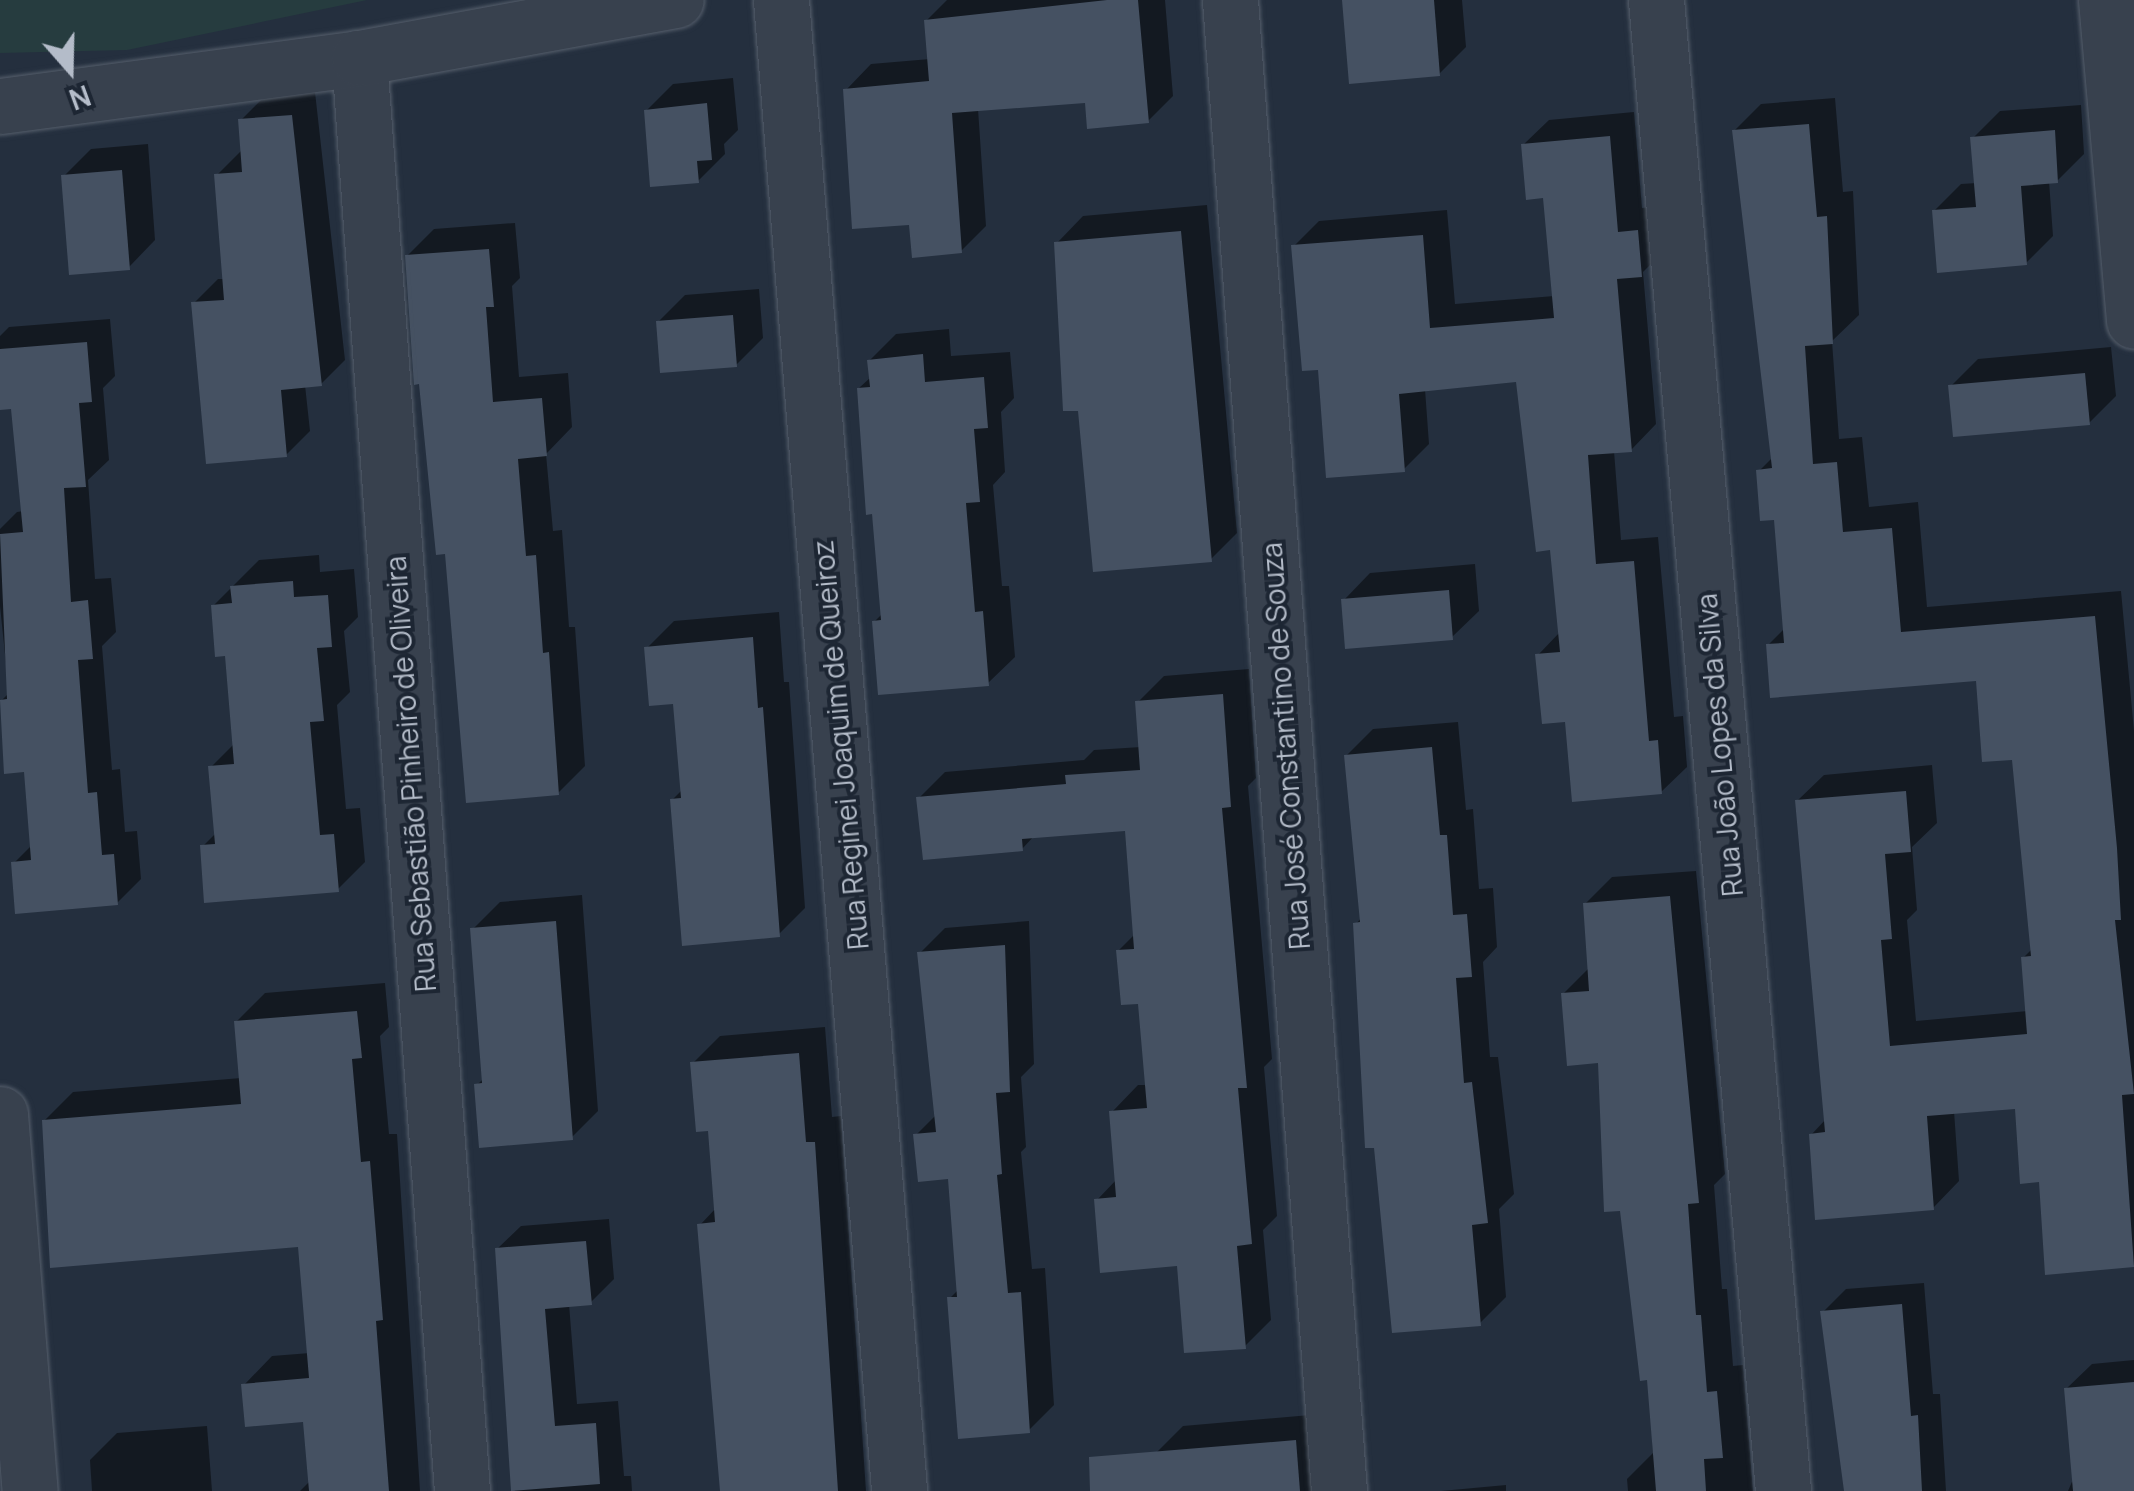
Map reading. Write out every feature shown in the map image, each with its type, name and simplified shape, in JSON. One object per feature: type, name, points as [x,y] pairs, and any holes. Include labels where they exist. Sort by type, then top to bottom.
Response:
[{"type":"street","points":[[0,106],[358,58],[676,0]]},
{"type":"street","name":"Rua Reginei Joaquim de Queiroz","points":[[780,0],[898,1491]]},
{"type":"street","name":"Rua José Constantino de Souza","points":[[1230,0],[1339,1491]]},
{"type":"street","name":"Rua João Lopes da Silva","points":[[1656,0],[1783,1491]]},
{"type":"street","points":[[2106,0],[2134,321]]},
{"type":"street","name":"Rua Sebastião Pinheiro de Oliveira","points":[[358,58],[462,1491]]},
{"type":"street","points":[[0,1114],[30,1491]]},
{"type":"green space","points":[[0,0],[367,0],[127,50],[0,53]]},
{"type":"building","points":[[1138,0],[1149,123],[1087,129],[1085,103],[952,113],[962,253],[912,258],[909,225],[852,229],[843,89],[929,81],[924,20]]},
{"type":"building","points":[[1342,0],[1434,0],[1440,76],[1349,84]]},
{"type":"building","points":[[707,103],[712,160],[697,161],[699,183],[650,187],[644,110]]},
{"type":"building","points":[[292,115],[322,386],[281,390],[287,457],[206,464],[191,302],[224,300],[214,174],[242,172],[238,119]]},
{"type":"building","points":[[1809,124],[1817,217],[1827,216],[1833,344],[1805,346],[1813,464],[1837,462],[1843,532],[1892,528],[1901,632],[2095,616],[2117,848],[2121,920],[2115,920],[2134,1094],[2122,1095],[2134,1267],[2045,1275],[2039,1182],[2020,1184],[2015,1109],[1927,1116],[1934,1210],[1815,1220],[1809,1134],[1825,1132],[1795,800],[1906,791],[1911,852],[1885,854],[1892,939],[1881,940],[1890,1046],[2027,1034],[2021,957],[2031,956],[2012,760],[1982,762],[1976,681],[1770,698],[1766,644],[1784,643],[1774,520],[1760,521],[1756,470],[1772,468],[1732,130]]},
{"type":"building","points":[[2055,130],[2058,183],[2021,186],[2027,265],[1937,273],[1932,210],[1976,207],[1970,137]]},
{"type":"building","points":[[1610,136],[1618,232],[1638,230],[1642,277],[1617,279],[1632,452],[1588,455],[1596,564],[1634,561],[1649,741],[1658,740],[1662,794],[1572,802],[1565,722],[1542,724],[1535,654],[1560,652],[1550,550],[1536,552],[1516,382],[1399,394],[1405,472],[1326,478],[1318,370],[1302,371],[1291,245],[1423,235],[1430,328],[1554,318],[1543,198],[1526,200],[1521,144]]},
{"type":"building","points":[[122,170],[130,270],[69,275],[61,175]]},
{"type":"building","points":[[1181,231],[1212,562],[1093,572],[1078,411],[1063,411],[1054,242]]},
{"type":"building","points":[[489,249],[494,307],[486,307],[493,402],[542,398],[547,456],[518,459],[526,556],[536,555],[543,653],[549,652],[559,795],[466,803],[445,554],[436,555],[419,384],[414,385],[405,255]]},
{"type":"building","points":[[733,315],[737,367],[660,373],[656,321]]},
{"type":"building","points":[[87,342],[92,402],[79,403],[86,487],[64,488],[71,602],[88,600],[93,659],[78,660],[88,793],[97,792],[102,855],[114,854],[118,905],[15,914],[11,862],[31,860],[24,772],[4,774],[0,700],[7,699],[0,534],[23,532],[11,409],[0,410],[0,349]]},
{"type":"building","points":[[923,354],[925,382],[984,377],[988,428],[974,429],[980,502],[966,503],[975,612],[983,611],[989,686],[878,695],[872,621],[881,620],[872,514],[866,515],[857,388],[870,387],[867,360]]},
{"type":"building","points":[[2085,373],[2090,425],[1953,437],[1948,385]]},
{"type":"building","points":[[293,581],[294,597],[328,595],[332,647],[317,648],[324,721],[310,722],[320,835],[334,834],[339,892],[204,903],[200,845],[215,844],[208,766],[234,764],[225,656],[215,657],[211,605],[232,603],[230,586]]},
{"type":"building","points":[[1449,590],[1453,640],[1345,649],[1341,599]]},
{"type":"building","points":[[753,637],[758,708],[763,707],[780,937],[682,946],[670,799],[681,798],[673,704],[649,706],[644,647]]},
{"type":"building","points":[[1223,694],[1231,807],[1222,808],[1247,1088],[1238,1088],[1252,1244],[1237,1246],[1246,1349],[1184,1353],[1177,1266],[1100,1273],[1094,1199],[1116,1197],[1109,1111],[1147,1108],[1138,1004],[1121,1005],[1116,950],[1134,949],[1125,831],[1022,839],[1023,851],[923,860],[916,797],[1066,784],[1065,775],[1140,770],[1135,701]]},
{"type":"building","points":[[1432,747],[1440,835],[1447,835],[1453,915],[1467,914],[1472,977],[1456,978],[1464,1083],[1472,1082],[1488,1223],[1472,1225],[1481,1326],[1392,1333],[1374,1148],[1365,1148],[1353,923],[1360,922],[1344,755]]},
{"type":"building","points":[[1670,896],[1699,1203],[1688,1204],[1696,1315],[1701,1315],[1707,1392],[1717,1391],[1723,1458],[1704,1459],[1706,1491],[1656,1491],[1647,1380],[1640,1381],[1620,1211],[1604,1212],[1598,1063],[1567,1066],[1561,993],[1589,991],[1583,903]]},
{"type":"building","points":[[556,921],[573,1140],[479,1148],[474,1084],[482,1083],[470,928]]},
{"type":"building","points":[[1005,945],[1010,1092],[996,1093],[1002,1174],[997,1175],[1008,1293],[1021,1292],[1030,1433],[958,1439],[947,1297],[957,1297],[948,1179],[918,1182],[913,1134],[936,1132],[917,952]]},
{"type":"building","points":[[357,1011],[362,1058],[352,1059],[361,1162],[370,1161],[383,1320],[376,1321],[389,1491],[309,1491],[303,1422],[245,1427],[241,1384],[309,1378],[298,1247],[50,1268],[42,1120],[241,1104],[234,1021]]},
{"type":"building","points":[[799,1053],[806,1142],[815,1142],[838,1491],[720,1491],[697,1224],[715,1222],[708,1131],[696,1132],[690,1062]]},
{"type":"building","points":[[586,1241],[592,1305],[545,1309],[555,1426],[596,1423],[600,1484],[511,1491],[495,1248]]},
{"type":"building","points":[[1902,1304],[1911,1416],[1918,1415],[1922,1491],[1844,1491],[1820,1311]]},
{"type":"building","points":[[2134,1382],[2134,1491],[2073,1491],[2064,1388]]},
{"type":"building","points":[[1296,1440],[1300,1491],[1090,1491],[1089,1457]]}]
